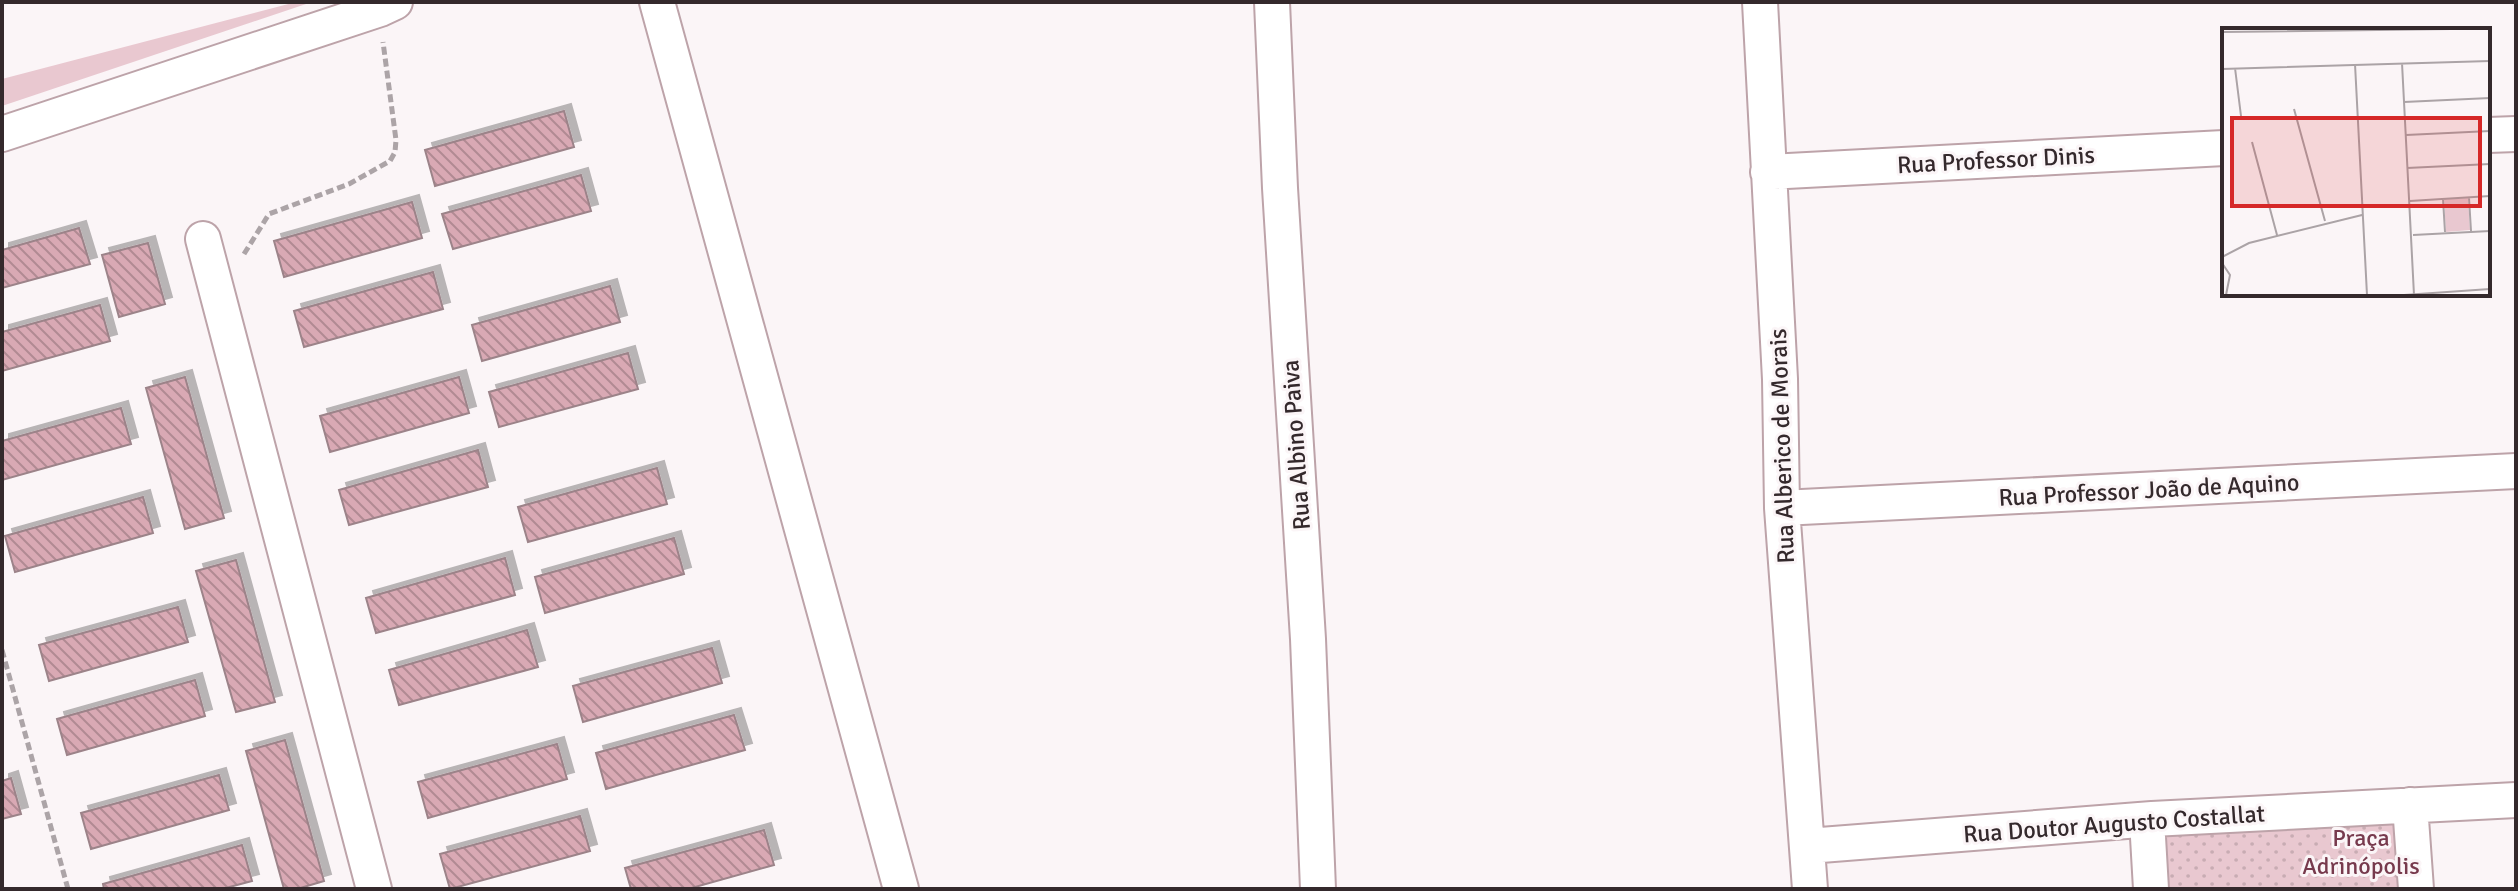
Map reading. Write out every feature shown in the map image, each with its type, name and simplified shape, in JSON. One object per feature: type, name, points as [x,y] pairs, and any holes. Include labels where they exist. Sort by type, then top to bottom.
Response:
[{"type":"street","points":[[657,2],[901,889]]},
{"type":"street","name":"Rua Albino Paiva","points":[[1272,2],[1280,188],[1308,639],[1318,889]]},
{"type":"street","name":"Rua Alberico de Morais","points":[[1760,2],[1780,379],[1782,508],[1810,889]]},
{"type":"street","points":[[2,134],[388,6]]},
{"type":"street","points":[[2490,135],[2516,134]]},
{"type":"street","name":"Rua Professor Dinis","points":[[1768,172],[2222,148]]},
{"type":"street","points":[[206,253],[374,889]]},
{"type":"street","name":"Rua Professor João de Aquino","points":[[1782,508],[2516,471]]},
{"type":"street","name":"Rua Doutor Augusto Costallat","points":[[1808,846],[2147,820],[2516,800]]},
{"type":"street","points":[[2410,805],[2416,889]]},
{"type":"street","points":[[2147,820],[2151,889]]},
{"type":"path","points":[[206,253],[242,255],[269,214],[349,184],[390,161],[396,140],[388,6]]},
{"type":"path","points":[[2,650],[68,889]]},
{"type":"green space","points":[[296,2],[312,2],[2,106],[2,79]]},
{"type":"green space","name":"Praça Adrinópolis","points":[[2403,813],[2406,889],[2154,889],[2151,825]]},
{"type":"building","points":[[564,111],[574,147],[435,186],[425,150]]},
{"type":"building","points":[[581,175],[591,211],[453,249],[442,214]]},
{"type":"building","points":[[412,202],[422,238],[284,277],[274,241]]},
{"type":"building","points":[[79,228],[90,264],[2,288],[2,250]]},
{"type":"building","points":[[148,243],[165,304],[119,317],[102,255]]},
{"type":"building","points":[[433,272],[443,309],[304,347],[294,311]]},
{"type":"building","points":[[610,286],[620,322],[482,361],[472,325]]},
{"type":"building","points":[[100,305],[110,341],[2,371],[2,332]]},
{"type":"building","points":[[628,353],[638,389],[499,427],[489,392]]},
{"type":"building","points":[[185,377],[224,518],[185,529],[146,388]]},
{"type":"building","points":[[459,377],[469,413],[330,452],[320,416]]},
{"type":"building","points":[[121,408],[131,444],[2,480],[2,441]]},
{"type":"building","points":[[478,450],[488,487],[349,525],[339,490]]},
{"type":"building","points":[[657,468],[667,504],[528,542],[518,507]]},
{"type":"building","points":[[143,497],[153,533],[15,572],[5,536]]},
{"type":"building","points":[[674,538],[684,574],[545,613],[535,577]]},
{"type":"building","points":[[505,558],[515,595],[376,633],[366,598]]},
{"type":"building","points":[[236,560],[275,702],[236,712],[196,571]]},
{"type":"building","points":[[178,607],[188,642],[49,681],[39,645]]},
{"type":"building","points":[[527,630],[538,667],[399,705],[389,670]]},
{"type":"building","points":[[712,648],[722,683],[583,722],[573,686]]},
{"type":"building","points":[[195,680],[205,716],[67,755],[57,719]]},
{"type":"building","points":[[734,715],[745,750],[606,789],[596,753]]},
{"type":"building","points":[[285,740],[324,881],[297,889],[284,889],[246,751]]},
{"type":"building","points":[[557,744],[567,779],[428,818],[418,782]]},
{"type":"building","points":[[219,775],[229,810],[91,849],[81,813]]},
{"type":"building","points":[[11,778],[21,814],[2,819],[2,781]]},
{"type":"building","points":[[580,816],[590,851],[450,889],[440,854]]},
{"type":"building","points":[[764,830],[774,865],[688,889],[631,889],[625,868]]},
{"type":"building","points":[[242,845],[252,881],[222,889],[104,889],[103,884]]}]
